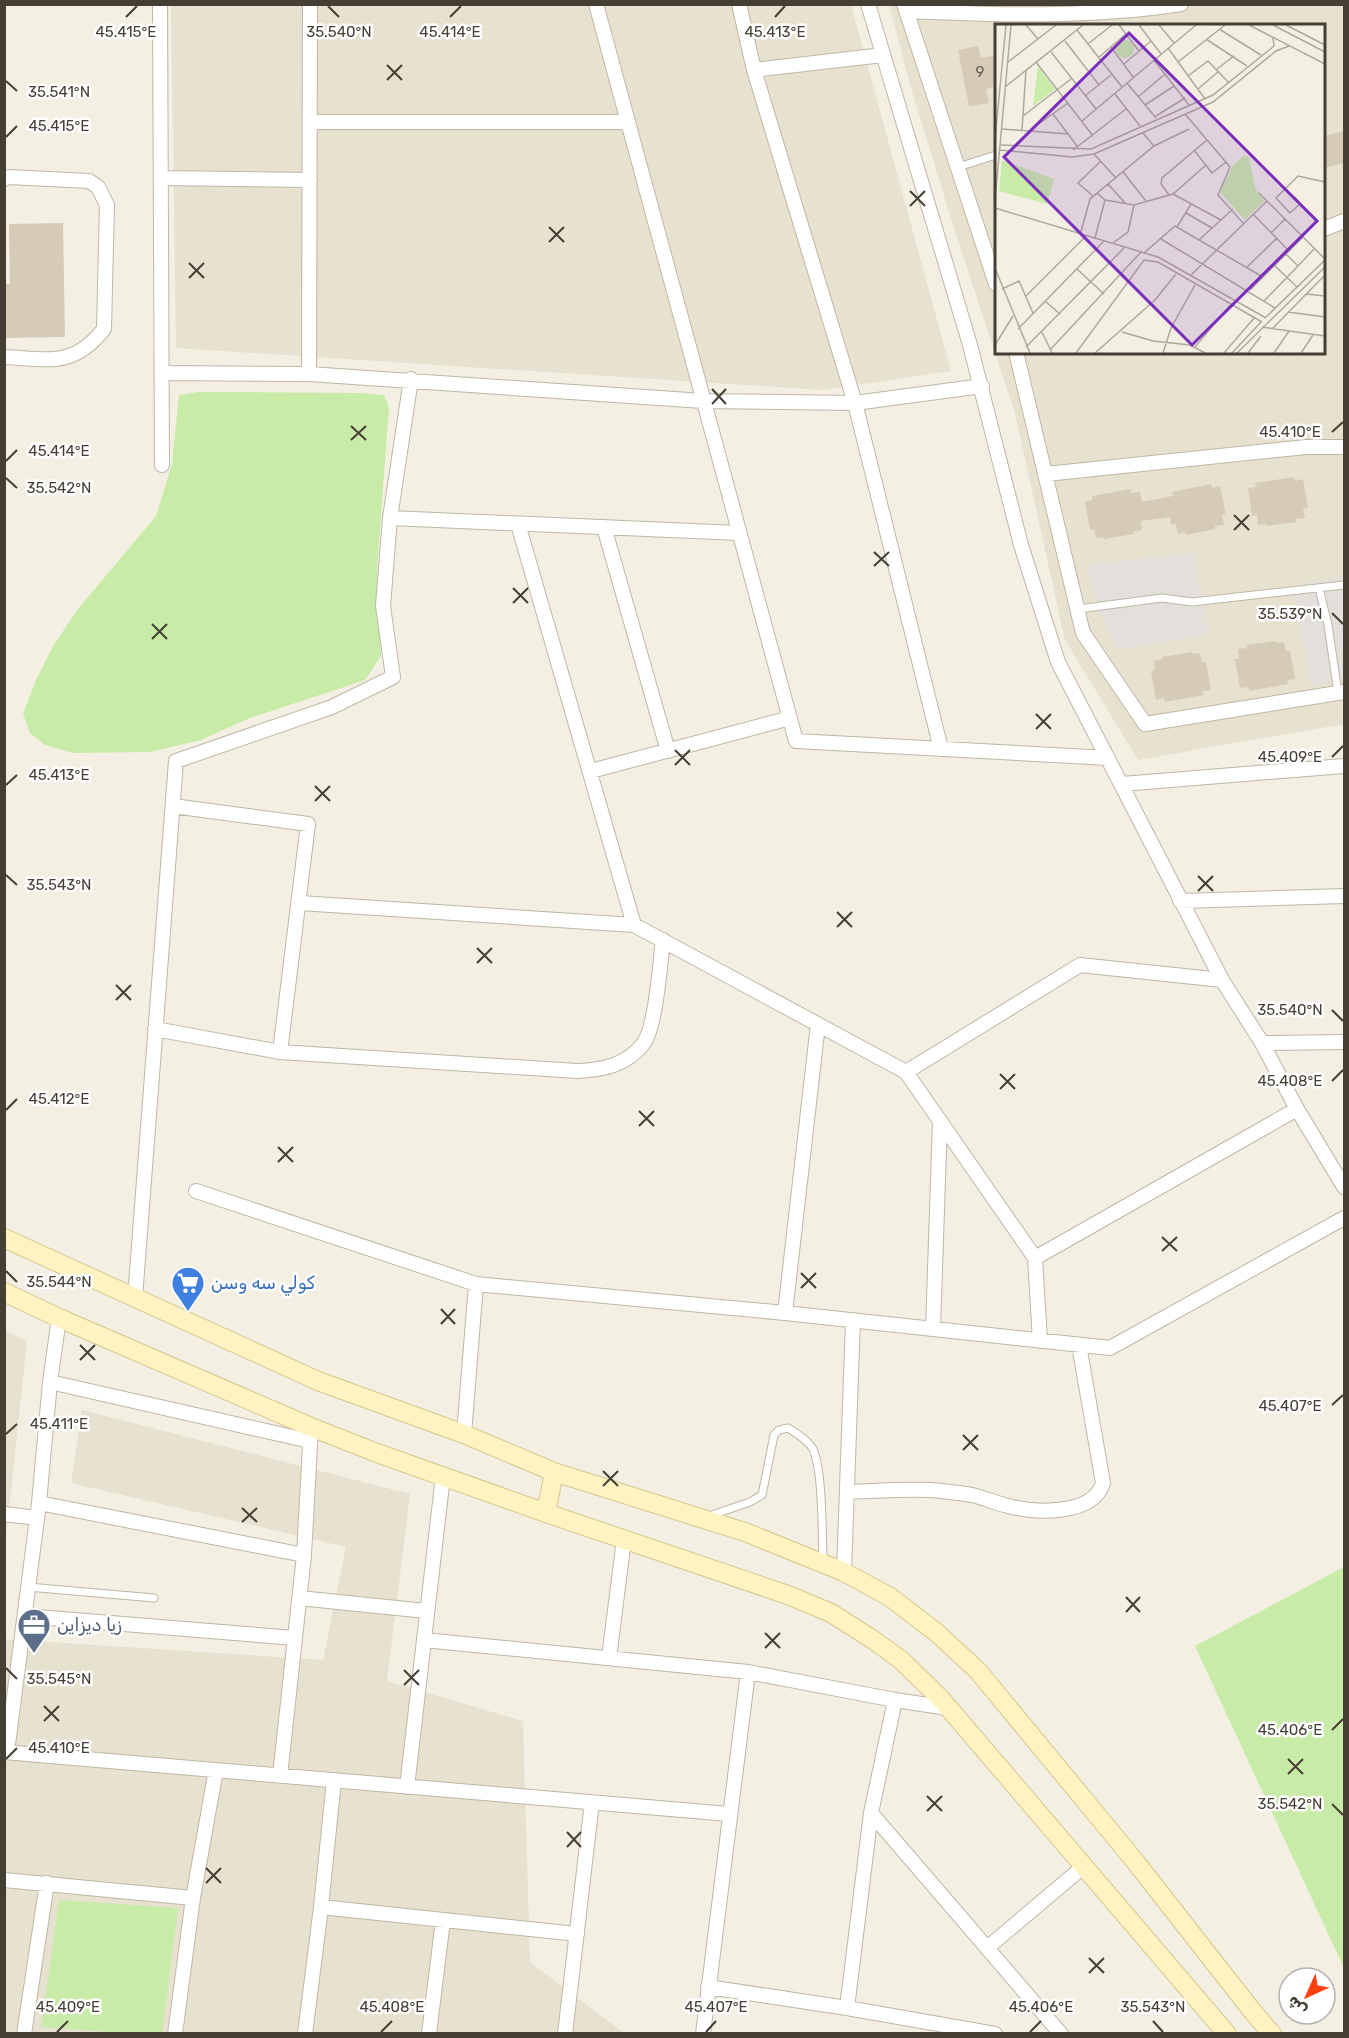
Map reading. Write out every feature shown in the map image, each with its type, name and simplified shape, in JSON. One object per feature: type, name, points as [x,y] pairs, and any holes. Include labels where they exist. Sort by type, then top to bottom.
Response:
[{"type":"street","points":[[160,4],[162,465]]},
{"type":"street","points":[[309,374],[310,4]]},
{"type":"street","points":[[596,4],[796,741],[1108,758]]},
{"type":"street","points":[[739,4],[754,70],[855,403],[941,749]]},
{"type":"street","points":[[868,4],[982,387],[1021,545],[1058,662],[1222,980],[1262,1043],[1297,1108],[1339,1170],[1344,1187]]},
{"type":"street","points":[[995,281],[905,8],[1052,16],[1107,13],[1181,4]]},
{"type":"street","points":[[754,70],[883,55]]},
{"type":"street","points":[[310,122],[628,122]]},
{"type":"street","points":[[4,179],[9,177],[89,181],[98,187],[107,205],[104,329],[92,344],[78,353],[59,360],[4,357]]},
{"type":"street","points":[[161,178],[310,180]]},
{"type":"street","points":[[1325,228],[1344,221]]},
{"type":"street","points":[[1016,354],[1083,633],[1144,724],[1341,692]]},
{"type":"street","points":[[162,373],[309,374],[703,400],[855,403],[982,387]]},
{"type":"street","points":[[135,1298],[176,761],[332,707],[393,677],[383,606],[390,518],[411,380]]},
{"type":"street","points":[[1046,474],[1306,447],[1344,447]]},
{"type":"street","points":[[390,518],[739,533]]},
{"type":"street","points":[[518,524],[634,925]]},
{"type":"street","points":[[604,527],[668,751]]},
{"type":"street","points":[[591,771],[790,718]]},
{"type":"street","points":[[1122,784],[1344,766]]},
{"type":"street","points":[[172,806],[308,824],[280,1052]]},
{"type":"street","points":[[1180,901],[1344,896]]},
{"type":"street","points":[[300,903],[634,925],[906,1072],[1035,1258],[1040,1341]]},
{"type":"street","points":[[155,1029],[280,1052],[578,1071],[602,1070],[627,1059],[645,1043],[652,1022],[663,940]]},
{"type":"street","points":[[906,1072],[1080,965],[1222,980]]},
{"type":"street","points":[[785,1313],[818,1024]]},
{"type":"street","points":[[1262,1043],[1344,1042]]},
{"type":"street","points":[[1035,1258],[1297,1108]]},
{"type":"street","points":[[933,1329],[940,1121]]},
{"type":"street","points":[[196,1191],[476,1284],[785,1313],[1110,1348],[1344,1218]]},
{"type":"street","points":[[4,1238],[318,1381],[464,1434],[554,1472],[745,1532],[844,1572],[890,1597],[937,1633],[978,1671],[1134,1860],[1252,2012],[1272,2034]]},
{"type":"street","points":[[464,1434],[476,1284]]},
{"type":"street","points":[[4,1292],[311,1434]]},
{"type":"street","points":[[59,1318],[50,1382],[38,1518],[6,1752],[729,1814]]},
{"type":"street","points":[[844,1572],[853,1320]]},
{"type":"street","points":[[847,1492],[931,1490],[972,1495],[1010,1507],[1035,1509],[1061,1510],[1088,1502],[1100,1492],[1103,1483],[1079,1345]]},
{"type":"street","points":[[50,1382],[311,1434],[443,1476],[788,1595],[831,1613],[901,1660],[948,1708],[1227,2034]]},
{"type":"street","points":[[280,1776],[304,1555],[311,1434]]},
{"type":"street","points":[[546,1513],[554,1472]]},
{"type":"street","points":[[407,1787],[443,1476]]},
{"type":"street","points":[[39,1503],[304,1555]]},
{"type":"street","points":[[4,1514],[38,1518]]},
{"type":"street","points":[[609,1658],[624,1539]]},
{"type":"street","points":[[299,1598],[426,1611]]},
{"type":"street","points":[[25,1616],[295,1638]]},
{"type":"street","points":[[424,1640],[748,1672],[948,1708]]},
{"type":"street","points":[[702,2034],[748,1672]]},
{"type":"street","points":[[847,2008],[872,1813],[895,1700]]},
{"type":"street","points":[[175,2034],[193,1898],[216,1770]]},
{"type":"street","points":[[305,2034],[334,1780]]},
{"type":"street","points":[[565,2034],[592,1802]]},
{"type":"street","points":[[872,1813],[1061,2034]]},
{"type":"street","points":[[987,1948],[1083,1866]]},
{"type":"street","points":[[4,1880],[193,1898]]},
{"type":"street","points":[[24,2034],[46,1883]]},
{"type":"street","points":[[321,1907],[577,1934]]},
{"type":"street","points":[[429,2034],[443,1920]]},
{"type":"street","points":[[708,1988],[847,2008],[995,2034]]},
{"type":"lane","points":[[958,167],[995,155]]},
{"type":"lane","points":[[1078,609],[1162,598],[1192,602],[1344,585]]},
{"type":"lane","points":[[1319,588],[1341,692]]},
{"type":"lane","points":[[702,1519],[750,1503],[762,1495],[774,1436],[779,1430],[788,1428],[812,1447],[816,1461],[823,1564]]},
{"type":"lane","points":[[28,1587],[154,1598]]},
{"type":"shaded area","points":[[171,5],[851,5],[951,371],[823,390],[176,348]]},
{"type":"shaded area","points":[[889,5],[1344,5],[1344,724],[1138,760],[1065,640],[1015,414],[995,354],[1325,354],[1325,24],[995,24],[995,353],[911,88]]},
{"type":"shaded area","points":[[1193,553],[1210,634],[1118,650],[1102,617],[1086,565]]},
{"type":"shaded area","points":[[1344,576],[1344,679],[1312,686],[1292,586]]},
{"type":"shaded area","points":[[5,1331],[27,1341],[5,1548]]},
{"type":"shaded area","points":[[82,1410],[410,1494],[387,1681],[523,1721],[530,1962],[624,2033],[5,2033],[4,1639],[323,1660],[346,1547],[71,1483]]},
{"type":"green space","points":[[199,392],[384,395],[389,407],[377,570],[381,656],[365,680],[250,718],[201,740],[150,752],[74,753],[45,745],[30,733],[23,714],[36,680],[53,646],[78,609],[156,516],[172,464],[179,395]]},
{"type":"green space","points":[[1344,1567],[1344,1968],[1195,1646]]},
{"type":"green space","points":[[59,1900],[178,1908],[162,2033],[125,2033],[41,2027]]},
{"type":"building","points":[[978,46],[981,58],[995,55],[995,87],[986,89],[989,103],[969,106],[958,50]]},
{"type":"building","points":[[1344,131],[1344,163],[1325,168],[1325,136]]},
{"type":"building","points":[[63,223],[65,337],[4,338],[4,284],[10,284],[9,224]]},
{"type":"building","points":[[1294,477],[1295,481],[1303,479],[1308,508],[1303,509],[1305,518],[1296,519],[1296,522],[1258,525],[1257,515],[1252,516],[1248,488],[1256,487],[1255,483]]},
{"type":"building","points":[[1211,484],[1212,488],[1220,486],[1226,515],[1222,515],[1224,525],[1215,526],[1215,529],[1186,535],[1185,532],[1178,534],[1176,524],[1171,525],[1170,517],[1141,521],[1142,530],[1133,532],[1134,534],[1104,539],[1104,537],[1096,538],[1094,529],[1090,530],[1085,502],[1092,500],[1092,496],[1131,489],[1131,493],[1140,492],[1142,502],[1173,496],[1172,492]]},
{"type":"building","points":[[1276,641],[1276,643],[1284,642],[1286,651],[1290,651],[1295,679],[1287,680],[1288,684],[1249,691],[1249,687],[1240,688],[1235,659],[1239,659],[1238,649],[1247,648],[1246,645]]},
{"type":"building","points":[[1192,652],[1192,654],[1200,653],[1202,663],[1206,662],[1211,690],[1203,691],[1204,695],[1165,702],[1164,698],[1156,700],[1151,671],[1155,670],[1154,661],[1162,657]]},
{"type":"place","name":"كولي سه وسن","points":[[188,1312]]},
{"type":"place","name":"زیا دیزاین","points":[[34,1654]]}]
